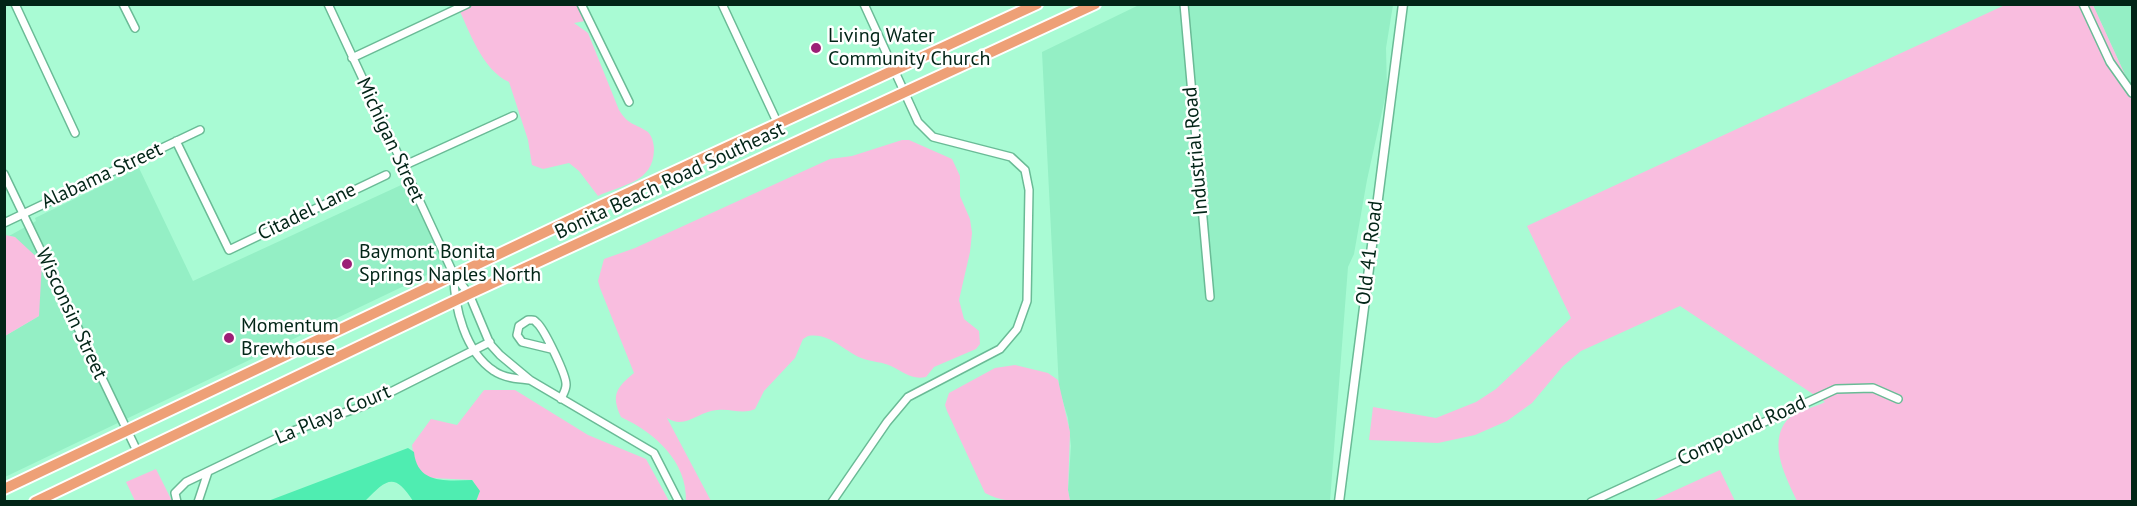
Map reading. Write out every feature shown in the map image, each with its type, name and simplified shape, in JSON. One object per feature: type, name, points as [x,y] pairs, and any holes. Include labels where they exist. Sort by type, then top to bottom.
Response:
[{"type":"main road","name":"Bonita Beach Road Southeast","points":[[4,489],[454,275],[1037,4]]},
{"type":"main road","name":"Bonita Beach Road Southeast","points":[[35,501],[469,294],[1095,4]]},
{"type":"street","points":[[15,4],[75,133]]},
{"type":"street","points":[[123,4],[135,28]]},
{"type":"street","name":"Michigan Street","points":[[328,4],[454,275]]},
{"type":"street","points":[[352,57],[467,4]]},
{"type":"street","points":[[581,4],[629,102]]},
{"type":"street","points":[[722,4],[778,124]]},
{"type":"street","points":[[832,501],[887,422],[908,398],[1000,349],[1017,329],[1028,301],[1029,190],[1025,170],[1011,157],[933,137],[918,122],[864,4]]},
{"type":"street","name":"Industrial Road","points":[[1184,4],[1210,297]]},
{"type":"street","name":"Old 41 Road","points":[[1339,501],[1403,4]]},
{"type":"street","points":[[2083,4],[2110,62],[2133,93]]},
{"type":"street","points":[[403,166],[513,116]]},
{"type":"street","name":"Alabama Street","points":[[4,223],[200,129]]},
{"type":"street","name":"Citadel Lane","points":[[176,141],[229,250],[386,175]]},
{"type":"street","name":"Wisconsin Street","points":[[4,174],[138,453]]},
{"type":"street","points":[[454,275],[469,294],[489,342],[500,355],[530,380],[654,453],[679,501]]},
{"type":"street","points":[[454,275],[454,302],[475,349],[493,371],[502,376],[530,380]]},
{"type":"street","points":[[551,349],[522,342],[517,335],[519,326],[528,320],[534,320],[551,349],[566,384],[561,399]]},
{"type":"street","name":"La Playa Court","points":[[177,501],[175,494],[178,488],[208,472],[290,432],[381,398],[489,342]]},
{"type":"street","name":"Compound Road","points":[[1591,501],[1836,389],[1873,388],[1898,399]]},
{"type":"street","points":[[198,501],[208,472]]},
{"type":"shaded area","points":[[457,5],[577,5],[585,21],[574,23],[588,33],[619,110],[626,119],[648,132],[652,138],[654,150],[652,161],[642,176],[598,196],[579,171],[569,163],[543,169],[532,165],[528,140],[509,82],[491,68],[484,59]]},
{"type":"shaded area","points":[[1139,5],[1393,5],[1386,48],[1387,89],[1354,254],[1348,267],[1330,501],[1070,501],[1068,490],[1071,446],[1068,418],[1059,389],[1042,52]]},
{"type":"shaded area","points":[[2005,5],[2093,5],[2132,90],[2132,501],[1797,501],[1781,461],[1779,440],[1781,429],[1791,417],[1825,402],[1680,306],[1581,351],[1563,366],[1532,403],[1507,421],[1475,435],[1438,443],[1369,440],[1373,407],[1436,418],[1476,402],[1496,389],[1571,318],[1527,226]]},
{"type":"shaded area","points":[[2093,5],[2132,5],[2132,90]]},
{"type":"shaded area","points":[[902,140],[909,140],[952,159],[960,176],[960,196],[970,219],[972,233],[959,300],[964,319],[979,331],[980,344],[976,349],[934,367],[926,377],[921,378],[857,356],[824,337],[808,336],[803,339],[795,358],[764,391],[755,409],[710,411],[680,422],[667,418],[711,501],[686,501],[681,473],[667,450],[646,431],[621,417],[618,409],[617,392],[634,373],[598,281],[604,259],[635,248],[830,159],[852,156]]},
{"type":"shaded area","points":[[139,168],[193,281],[412,180],[452,263],[5,477],[5,336],[39,316],[15,237],[9,236],[36,221],[35,218]]},
{"type":"shaded area","points":[[5,235],[15,237],[42,262],[39,316],[5,336]]},
{"type":"shaded area","points":[[1015,365],[1048,373],[1058,380],[1070,432],[1068,490],[1070,501],[1015,502],[985,493],[947,411],[945,405],[949,393],[995,368]]},
{"type":"shaded area","points":[[484,390],[515,390],[588,435],[646,459],[669,501],[476,501],[478,497],[473,480],[432,478],[423,475],[415,464],[412,445],[431,419],[457,425]]},
{"type":"shaded area","points":[[408,448],[414,452],[416,462],[427,475],[452,481],[472,480],[480,491],[476,501],[413,501],[400,485],[390,482],[384,484],[365,501],[268,501]]},
{"type":"shaded area","points":[[156,469],[172,501],[135,501],[126,482]]},
{"type":"shaded area","points":[[1720,470],[1735,501],[1652,501]]},
{"type":"place","name":"Living Water Community Church","points":[[816,48]]},
{"type":"place","name":"Baymont Bonita Springs Naples North","points":[[347,264]]},
{"type":"place","name":"Momentum Brewhouse","points":[[229,338]]}]
